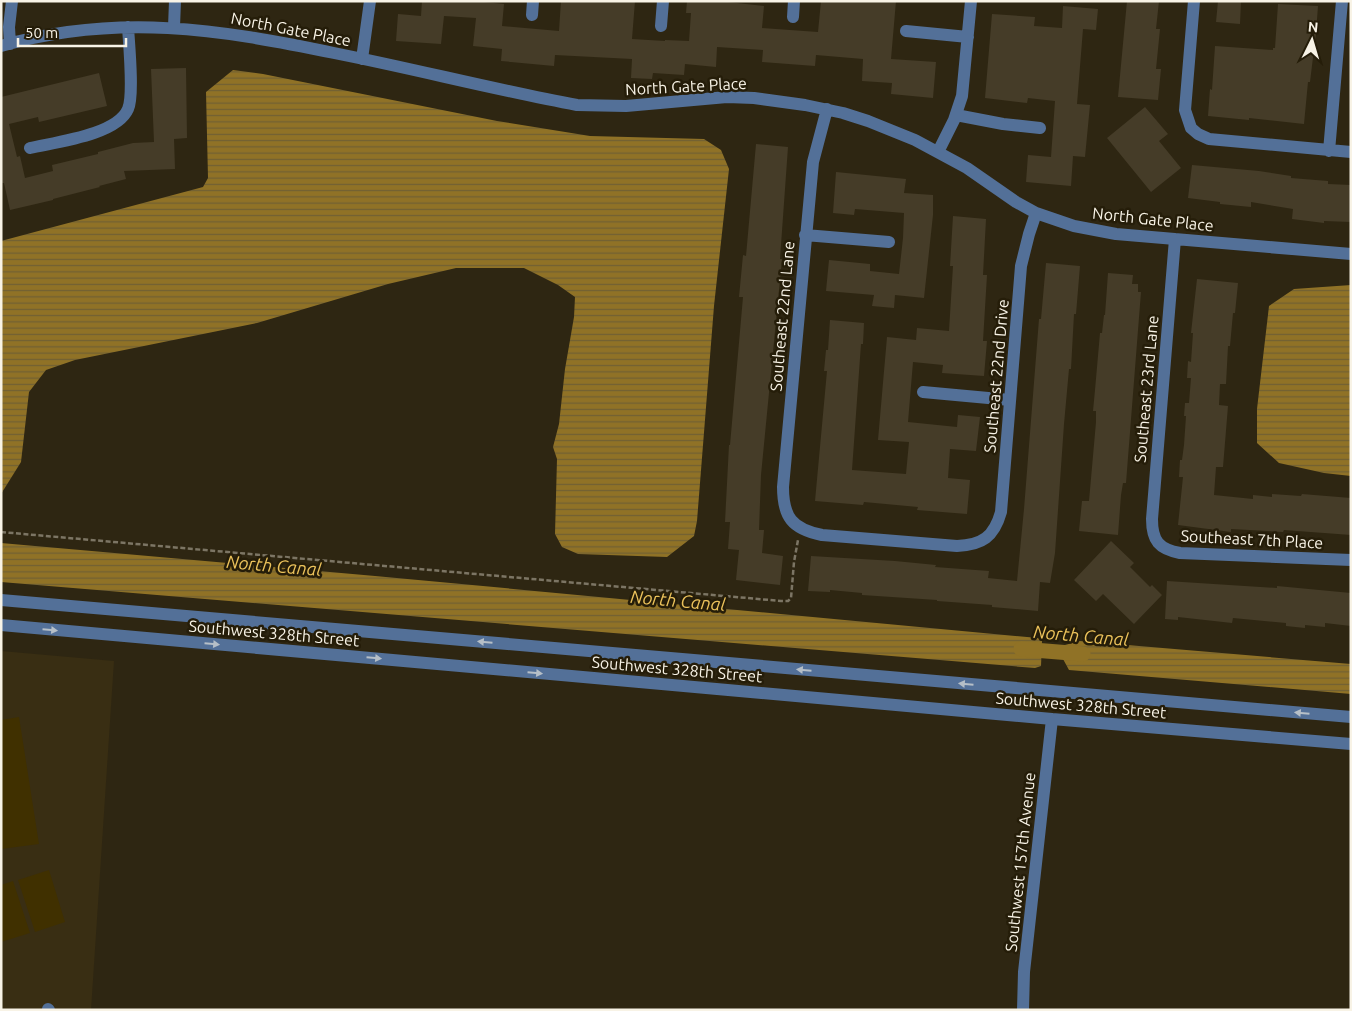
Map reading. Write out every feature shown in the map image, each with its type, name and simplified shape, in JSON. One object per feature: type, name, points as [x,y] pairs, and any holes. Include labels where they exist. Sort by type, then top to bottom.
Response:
[{"type":"street","points":[[6,45],[10,27],[12,1]]},
{"type":"street","points":[[174,28],[175,1]]},
{"type":"street","points":[[362,59],[370,1]]},
{"type":"street","points":[[532,15],[533,1]]},
{"type":"street","points":[[660,26],[663,1]]},
{"type":"street","points":[[793,17],[794,1]]},
{"type":"street","points":[[938,152],[956,115],[962,96],[971,1]]},
{"type":"street","points":[[1194,1],[1185,110],[1191,128],[1209,139],[1351,152]]},
{"type":"street","points":[[1329,151],[1342,1]]},
{"type":"street","points":[[30,148],[104,130],[117,123],[123,117],[128,109],[131,94],[128,27]]},
{"type":"street","name":"North Gate Place","points":[[6,45],[93,30],[128,27],[174,28],[248,36],[577,105],[626,106],[727,97],[780,101],[827,109],[893,130],[967,168],[1016,202],[1036,213],[1074,226],[1101,232],[1351,254]]},
{"type":"street","points":[[906,31],[968,37]]},
{"type":"street","name":"Southeast 22nd Lane","points":[[798,526],[790,521],[785,510],[783,487],[813,162],[827,109]]},
{"type":"street","points":[[956,115],[1003,124],[1040,128]]},
{"type":"street","name":"Southeast 22nd Drive","points":[[798,526],[822,534],[964,545],[985,539],[996,526],[1001,512],[1021,266],[1027,238],[1036,213]]},
{"type":"street","points":[[805,235],[888,242]]},
{"type":"street","name":"Southeast 23rd Lane","points":[[1156,541],[1152,532],[1152,519],[1175,239]]},
{"type":"street","points":[[923,392],[1010,400]]},
{"type":"street","name":"Southeast 7th Place","points":[[1156,541],[1166,549],[1180,553],[1351,560]]},
{"type":"street","name":"Southwest 328th Street","points":[[1,600],[1351,717]]},
{"type":"street","name":"Southwest 328th Street","points":[[1,625],[1351,744]]},
{"type":"street","name":"Southwest 157th Avenue","points":[[1023,1010],[1024,972],[1052,719]]},
{"type":"path","points":[[1,532],[788,601],[792,595],[798,526]]},
{"type":"shaded area","points":[[233,70],[263,74],[497,121],[590,136],[704,139],[721,150],[729,169],[714,306],[697,521],[694,536],[667,557],[578,554],[562,547],[555,534],[557,459],[553,447],[559,424],[565,369],[574,317],[575,297],[558,285],[524,268],[456,268],[388,284],[257,323],[75,360],[46,370],[29,392],[21,462],[1,494],[1,241],[203,187],[208,178],[206,92]]},
{"type":"shaded area","points":[[1351,285],[1351,476],[1324,473],[1279,463],[1257,443],[1257,409],[1269,306],[1294,289]]},
{"type":"shaded area","name":"North Canal","points":[[1,543],[1038,638],[1042,641],[1041,666],[1035,668],[1,582]]},
{"type":"shaded area","name":"North Canal","points":[[1080,641],[1351,664],[1351,694],[1069,670],[1063,659],[1065,645]]},
{"type":"shaded area","points":[[1,651],[114,661],[91,1010],[1,1010]]},
{"type":"shaded area","points":[[19,717],[39,844],[1,849],[1,720]]},
{"type":"shaded area","points":[[49,870],[65,922],[35,932],[18,880]]},
{"type":"shaded area","points":[[13,881],[30,933],[1,942],[1,885]]},
{"type":"building","points":[[422,1],[475,1],[504,4],[502,26],[559,31],[561,1],[635,1],[632,39],[689,41],[691,13],[686,13],[687,1],[719,1],[764,6],[762,28],[818,32],[821,1],[896,1],[891,59],[936,62],[933,98],[891,94],[892,83],[862,81],[863,59],[816,55],[815,66],[762,62],[763,50],[717,47],[716,67],[685,64],[684,75],[653,73],[652,79],[631,78],[632,59],[555,55],[554,66],[501,61],[502,49],[473,46],[476,18],[444,16],[441,44],[396,41],[398,14],[421,16]]},
{"type":"building","points":[[1127,1],[1159,1],[1156,29],[1160,29],[1156,69],[1161,69],[1158,100],[1118,97]]},
{"type":"building","points":[[1218,1],[1241,1],[1240,24],[1216,22]]},
{"type":"building","points":[[1278,4],[1318,6],[1304,124],[1208,116],[1215,46],[1273,50],[1275,48]]},
{"type":"building","points":[[1063,6],[1098,9],[1096,30],[1083,29],[1077,104],[1090,105],[1085,157],[1073,156],[1071,186],[1026,182],[1028,155],[1051,157],[1055,101],[1028,98],[1027,103],[985,98],[992,14],[1035,17],[1034,26],[1062,28]]},
{"type":"building","points":[[186,68],[187,138],[174,139],[175,169],[124,171],[126,179],[10,210],[4,183],[1,183],[1,97],[99,73],[107,106],[39,122],[38,117],[9,124],[17,157],[20,156],[25,178],[53,171],[52,165],[98,154],[98,152],[133,143],[154,142],[151,69]]},
{"type":"building","points":[[1145,107],[1168,134],[1159,141],[1181,168],[1151,192],[1107,138]]},
{"type":"building","points":[[756,144],[788,147],[780,259],[782,259],[761,475],[759,530],[764,530],[762,553],[783,556],[780,585],[736,580],[739,550],[728,549],[730,522],[725,522],[729,445],[743,297],[739,297],[743,255],[746,256]]},
{"type":"building","points":[[1192,165],[1259,171],[1291,176],[1291,178],[1328,181],[1328,184],[1351,185],[1351,222],[1324,221],[1324,223],[1292,219],[1293,209],[1251,202],[1251,207],[1220,204],[1220,202],[1188,198]]},
{"type":"building","points":[[836,172],[906,179],[904,193],[933,195],[933,215],[924,298],[895,295],[894,308],[872,306],[874,295],[826,291],[829,260],[870,264],[870,271],[899,274],[903,238],[904,213],[855,209],[854,215],[833,213]]},
{"type":"building","points":[[953,216],[986,219],[983,275],[987,275],[983,341],[987,341],[984,376],[942,373],[943,365],[913,362],[908,422],[957,427],[958,415],[980,417],[976,451],[950,449],[948,478],[970,480],[967,514],[917,510],[918,507],[864,502],[863,505],[815,501],[827,371],[824,371],[826,350],[828,350],[830,320],[864,323],[852,470],[906,474],[909,442],[878,440],[887,337],[916,340],[917,328],[949,331],[953,266],[950,266]]},
{"type":"building","points":[[1046,263],[1080,266],[1064,424],[1055,553],[1050,583],[1040,582],[1038,611],[937,600],[862,595],[862,593],[830,590],[830,592],[808,591],[811,556],[895,561],[936,565],[935,567],[989,571],[988,578],[1017,581],[1039,319],[1041,319]]},
{"type":"building","points":[[1108,273],[1133,275],[1132,284],[1138,284],[1138,292],[1141,292],[1126,483],[1123,483],[1121,495],[1118,535],[1079,531],[1082,501],[1089,501],[1096,422],[1096,411],[1093,411],[1100,333],[1102,333],[1105,315]]},
{"type":"building","points":[[1197,279],[1238,283],[1230,346],[1228,346],[1226,384],[1220,384],[1219,405],[1228,406],[1223,467],[1216,467],[1214,495],[1253,499],[1253,495],[1272,497],[1272,494],[1301,496],[1302,494],[1351,498],[1351,535],[1284,530],[1283,532],[1231,529],[1231,532],[1178,525],[1183,477],[1179,477],[1180,460],[1182,460],[1184,445],[1185,403],[1189,403],[1191,378],[1187,378],[1188,361],[1191,362],[1193,333],[1191,333]]},
{"type":"building","points":[[1111,541],[1134,563],[1130,567],[1150,587],[1152,585],[1162,595],[1134,624],[1103,594],[1096,601],[1074,580]]},
{"type":"building","points":[[1167,581],[1277,588],[1277,586],[1351,593],[1351,626],[1325,623],[1325,627],[1305,625],[1305,628],[1286,626],[1286,623],[1233,618],[1232,623],[1178,617],[1178,620],[1165,619]]},
{"type":"waterway","name":"North Canal","points":[[1021,649],[1083,654]]}]
